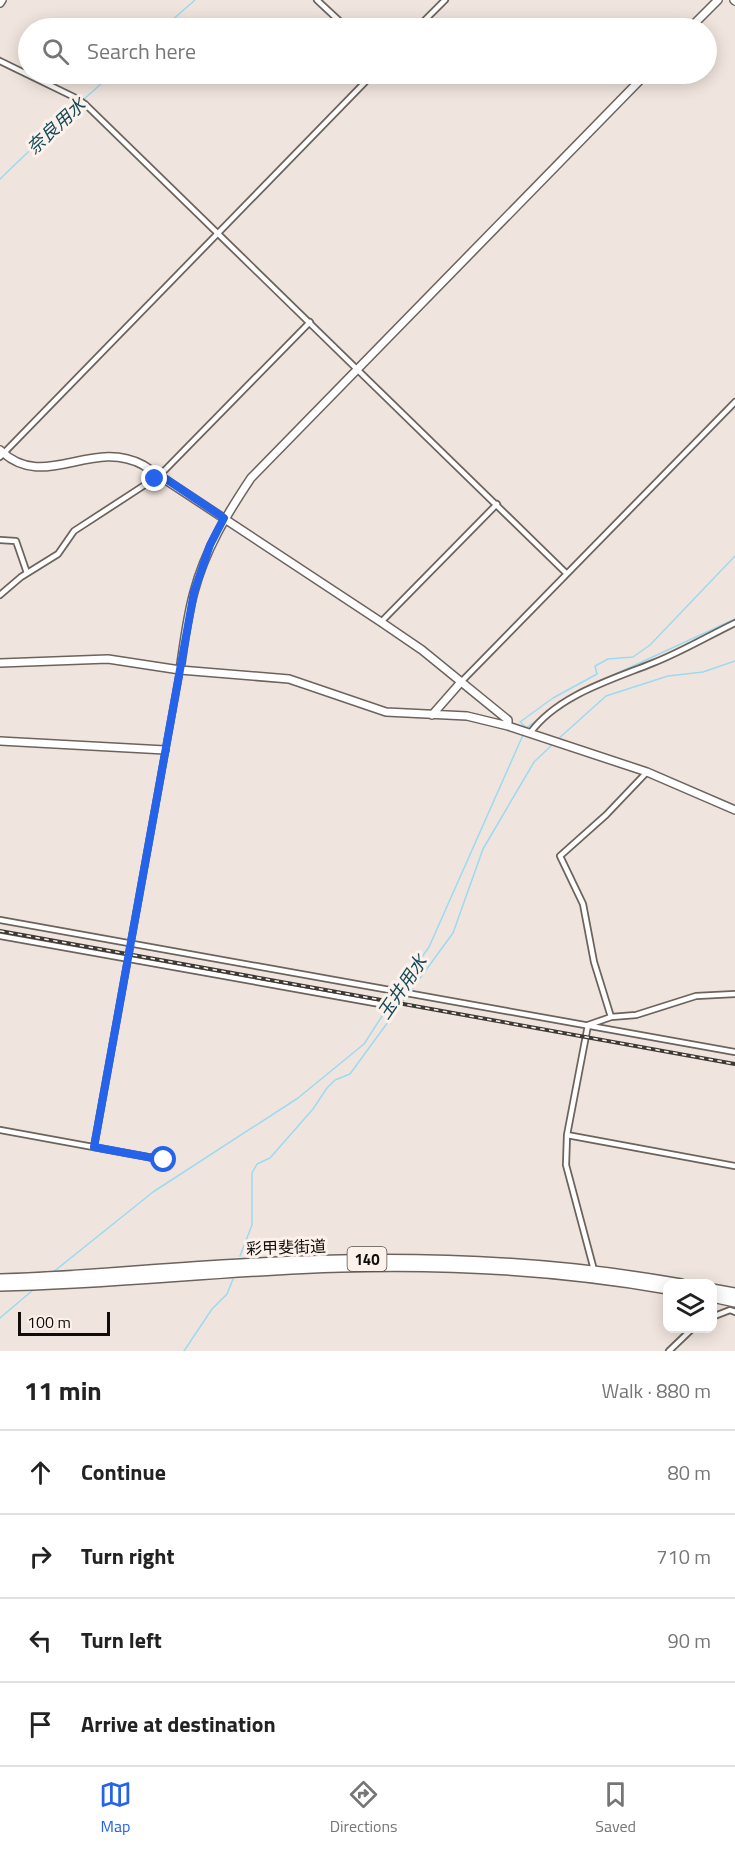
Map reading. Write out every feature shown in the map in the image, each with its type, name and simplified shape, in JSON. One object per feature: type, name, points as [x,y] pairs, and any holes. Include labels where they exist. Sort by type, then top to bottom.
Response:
[{"type":"highway","name":"彩甲斐街道","points":[[0,1279],[42,1281],[341,1263]]},
{"type":"highway","name":"彩甲斐街道","points":[[0,1286],[30,1285],[51,1277],[341,1263],[440,1264],[663,1282]]},
{"type":"highway","name":"彩甲斐街道","points":[[594,1275],[663,1288]]},
{"type":"highway","points":[[717,1290],[735,1293]]},
{"type":"highway","points":[[717,1299],[735,1302]]},
{"type":"street","points":[[317,0],[336,18]]},
{"type":"street","points":[[427,18],[445,0]]},
{"type":"street","points":[[700,18],[718,0]]},
{"type":"street","points":[[0,61],[18,70]]},
{"type":"street","points":[[47,84],[76,98],[310,322],[566,573]]},
{"type":"street","points":[[363,84],[1,453],[15,462],[42,468],[105,455],[123,456],[160,475],[381,622],[508,720],[508,726]]},
{"type":"street","points":[[94,1147],[194,592],[210,545],[224,518],[251,478],[636,84]]},
{"type":"street","points":[[0,595],[27,573],[58,554],[74,531],[160,475],[310,322]]},
{"type":"street","points":[[432,715],[566,573],[734,404]]},
{"type":"street","points":[[381,622],[496,504]]},
{"type":"street","points":[[0,540],[16,541],[27,573]]},
{"type":"street","points":[[530,733],[555,709],[604,681],[654,663],[735,622]]},
{"type":"street","points":[[0,663],[108,659],[180,669],[289,679],[368,708],[386,712],[467,716],[519,729],[647,772],[703,794],[735,810]]},
{"type":"street","points":[[0,741],[165,750]]},
{"type":"street","points":[[611,1017],[594,962],[583,904],[560,856],[606,815],[647,772]]},
{"type":"street","points":[[0,920],[735,1052]]},
{"type":"street","points":[[0,936],[380,1004]]},
{"type":"street","points":[[588,1024],[611,1017],[636,1015],[696,996],[735,994]]},
{"type":"street","points":[[588,1024],[567,1135],[566,1165],[594,1275]]},
{"type":"street","points":[[0,1130],[164,1160]]},
{"type":"street","points":[[567,1135],[735,1166]]},
{"type":"street","points":[[717,1315],[730,1310],[735,1312]]},
{"type":"street","points":[[669,1351],[689,1333]]},
{"type":"waterway","name":"奈良用水","points":[[174,18],[195,0]]},
{"type":"waterway","name":"奈良用水","points":[[83,100],[101,84]]},
{"type":"waterway","name":"奈良用水","points":[[0,179],[79,103]]},
{"type":"waterway","points":[[526,727],[520,722],[553,698],[597,674],[595,666],[608,659],[633,657],[650,645],[735,556]]},
{"type":"waterway","name":"玉井用水","points":[[594,684],[735,619]]},
{"type":"waterway","points":[[557,740],[606,696],[668,676],[703,672],[735,661]]},
{"type":"waterway","name":"玉井用水","points":[[526,728],[544,715]]},
{"type":"waterway","name":"玉井用水","points":[[399,989],[429,947],[523,735]]},
{"type":"waterway","points":[[240,1256],[252,1225],[252,1173],[257,1164],[270,1158],[335,1080],[350,1074],[453,933],[483,849],[534,762],[554,743]]},
{"type":"waterway","name":"玉井用水","points":[[52,1273],[153,1192],[298,1098],[364,1044],[397,993]]},
{"type":"waterway","points":[[184,1351],[212,1309],[227,1294],[233,1279]]},
{"type":"waterway","name":"玉井用水","points":[[0,1318],[33,1290]]},
{"type":"railway","points":[[0,931],[735,1064]]},
{"type":"route","points":[[155,479],[160,475],[224,518],[210,545],[194,592],[94,1147],[164,1160]]}]
